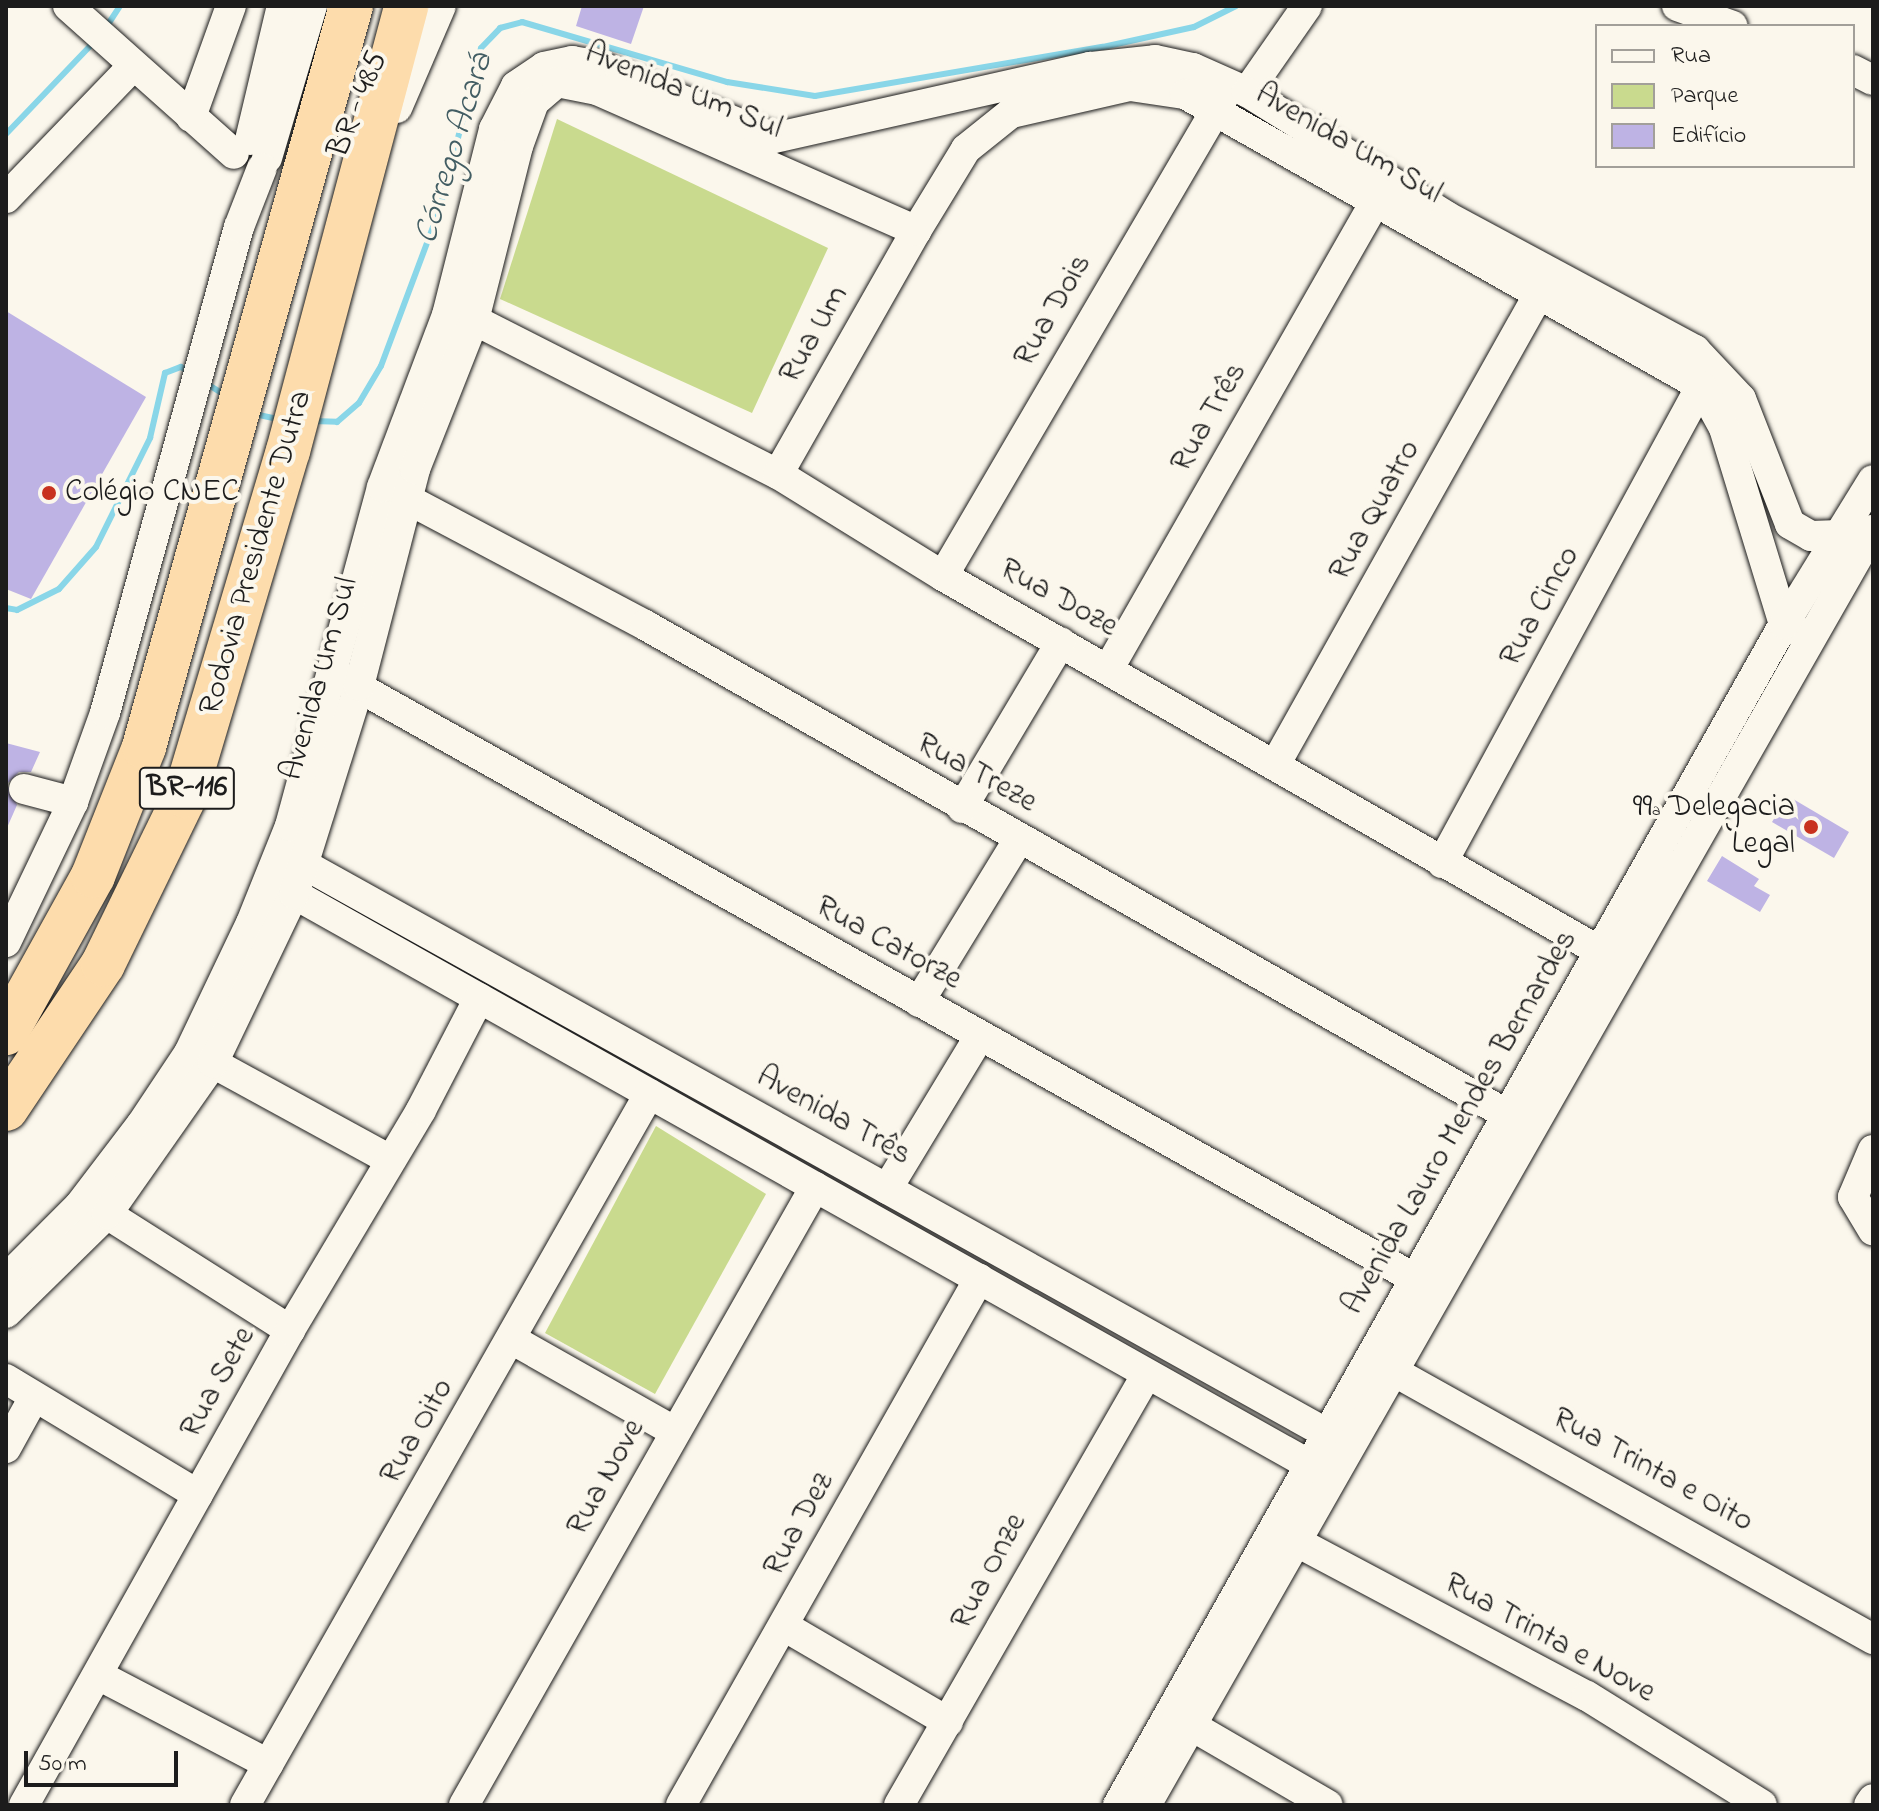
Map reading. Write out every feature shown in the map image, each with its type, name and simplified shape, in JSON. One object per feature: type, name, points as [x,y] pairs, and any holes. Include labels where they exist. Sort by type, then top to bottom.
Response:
[{"type":"highway","name":"Rodovia Presidente Dutra","points":[[6,1033],[58,948],[123,804],[175,647],[239,404],[351,6]]},
{"type":"highway","name":"Rodovia Presidente Dutra","points":[[6,1109],[103,964],[185,796],[296,421],[406,6]]},
{"type":"street","points":[[68,6],[191,117],[244,153]]},
{"type":"street","points":[[191,117],[234,6],[272,41]]},
{"type":"street","points":[[6,942],[73,802],[105,713],[239,227],[244,153],[282,6]]},
{"type":"street","points":[[244,153],[312,6]]},
{"type":"street","name":"BR - 485","points":[[347,232],[441,6]]},
{"type":"street","name":"Rua Dois","points":[[943,576],[1232,95],[1307,6]]},
{"type":"street","points":[[1677,6],[1727,24]]},
{"type":"street","points":[[6,198],[124,57]]},
{"type":"street","name":"Avenida Um Sul","points":[[6,1313],[21,1276],[79,1206],[213,1063],[290,826],[359,686],[364,610],[382,487],[447,315],[494,129],[516,86],[544,67],[587,62],[771,150],[916,231],[966,149],[989,128],[1093,80],[1155,60],[1294,121],[1513,266],[1540,292],[1710,362],[1736,422],[1790,524],[1807,535],[1839,535]]},
{"type":"street","points":[[1855,71],[1873,80]]},
{"type":"street","name":"Avenida Um Sul","points":[[21,1276],[107,1214],[189,1053],[294,894],[305,865],[330,673],[364,610],[409,500],[415,469],[474,320],[518,146],[534,102],[557,82],[597,90],[771,150],[1093,80]]},
{"type":"street","name":"Avenida Um Sul","points":[[1232,95],[1278,147],[1374,204],[1513,266],[1618,323],[1701,386],[1736,422],[1784,624]]},
{"type":"street","points":[[1278,147],[1294,121]]},
{"type":"street","name":"Rua Três","points":[[1109,668],[1374,204]]},
{"type":"street","name":"Rua Um","points":[[778,474],[916,231]]},
{"type":"street","name":"Rua Quatro","points":[[1275,765],[1540,292]]},
{"type":"street","name":"Rua Doze","points":[[474,320],[778,474],[943,576],[1109,668],[1442,863],[1601,952]]},
{"type":"street","name":"Rua Cinco","points":[[1442,863],[1701,386]]},
{"type":"street","name":"Avenida Lauro Mendes Bernardes","points":[[1133,1802],[1320,1471],[1412,1277],[1478,1192],[1566,1041],[1744,727],[1784,624],[1871,489]]},
{"type":"street","name":"Rua Treze","points":[[409,500],[631,617],[962,808],[1508,1115]]},
{"type":"street","name":"Avenida Lauro Mendes Bernardes","points":[[1133,1802],[1192,1726],[1239,1614],[1297,1542],[1320,1471],[1344,1423],[1393,1371],[1478,1192],[1508,1115],[1566,1041],[1601,952],[1744,727],[1811,638],[1873,530]]},
{"type":"street","points":[[1784,624],[1811,638]]},
{"type":"street","points":[[962,808],[1061,642]]},
{"type":"street","name":"Rua Catorze","points":[[330,673],[359,686],[979,1037],[1412,1277]]},
{"type":"street","points":[[24,789],[73,802]]},
{"type":"street","points":[[919,1002],[1019,839]]},
{"type":"street","name":"Avenida Três","points":[[305,865],[1232,1381],[1344,1423]]},
{"type":"street","points":[[294,894],[1320,1471]]},
{"type":"street","points":[[412,960],[424,931]]},
{"type":"street","name":"Rua Sete","points":[[24,1805],[100,1676],[290,1330],[390,1160],[479,998]]},
{"type":"street","points":[[577,1053],[593,1025]]},
{"type":"street","points":[[887,1189],[979,1037]]},
{"type":"street","points":[[213,1063],[390,1160]]},
{"type":"street","name":"Rua Oito","points":[[245,1805],[513,1340],[649,1094]]},
{"type":"street","points":[[713,1129],[725,1098]]},
{"type":"street","points":[[1873,1150],[1853,1197],[1873,1230]]},
{"type":"street","name":"Rua Nove","points":[[464,1805],[815,1187]]},
{"type":"street","points":[[107,1214],[290,1330]]},
{"type":"street","points":[[921,1247],[938,1217]]},
{"type":"street","name":"Rua Dez","points":[[681,1805],[979,1279]]},
{"type":"street","points":[[1075,1333],[1091,1302]]},
{"type":"street","points":[[513,1340],[674,1431]]},
{"type":"street","name":"Rua Trinta e Oito","points":[[1393,1371],[1873,1639]]},
{"type":"street","name":"Rua Onze","points":[[899,1805],[1147,1374]]},
{"type":"street","points":[[6,1379],[198,1495]]},
{"type":"street","points":[[1214,1412],[1232,1381]]},
{"type":"street","points":[[6,1448],[34,1397]]},
{"type":"street","name":"Rua Trinta e Nove","points":[[1297,1542],[1587,1696],[1713,1794],[1762,1805]]},
{"type":"street","points":[[784,1626],[948,1722]]},
{"type":"street","points":[[100,1676],[268,1764]]},
{"type":"street","points":[[1192,1726],[1328,1805]]},
{"type":"street","points":[[1869,1805],[1873,1799]]},
{"type":"green space","points":[[557,119],[828,248],[752,413],[500,299]]},
{"type":"green space","points":[[656,1126],[766,1194],[655,1394],[545,1333]]},
{"type":"building","points":[[582,6],[644,6],[631,44],[576,26]]},
{"type":"building","name":"Colégio CNEC","points":[[6,311],[146,397],[31,599],[6,589]]},
{"type":"building","points":[[6,743],[40,752],[31,772],[19,772],[7,784],[17,805],[6,830]]},
{"type":"building","name":"99ª Delegacia Legal","points":[[1788,796],[1849,832],[1834,858],[1772,822]]},
{"type":"building","points":[[1722,856],[1759,879],[1754,886],[1770,895],[1760,912],[1707,881]]},
{"type":"waterway","points":[[105,29],[120,6]]},
{"type":"waterway","name":"Córrego Acará","points":[[313,421],[337,422],[359,403],[381,366],[440,208],[481,48],[500,28],[522,22],[727,82],[815,96],[1103,47],[1194,27],[1236,6]]},
{"type":"waterway","points":[[6,134],[95,41]]},
{"type":"waterway","name":"Córrego Acará","points":[[6,608],[17,610],[59,589],[96,547],[150,438],[165,373],[181,367],[191,373]]},
{"type":"waterway","name":"Córrego Acará","points":[[204,382],[225,395]]},
{"type":"waterway","name":"Córrego Acará","points":[[254,414],[282,420]]},
{"type":"place","name":"Colégio CNEC","points":[[49,493]]},
{"type":"place","name":"99ª Delegacia Legal","points":[[1811,827]]}]
